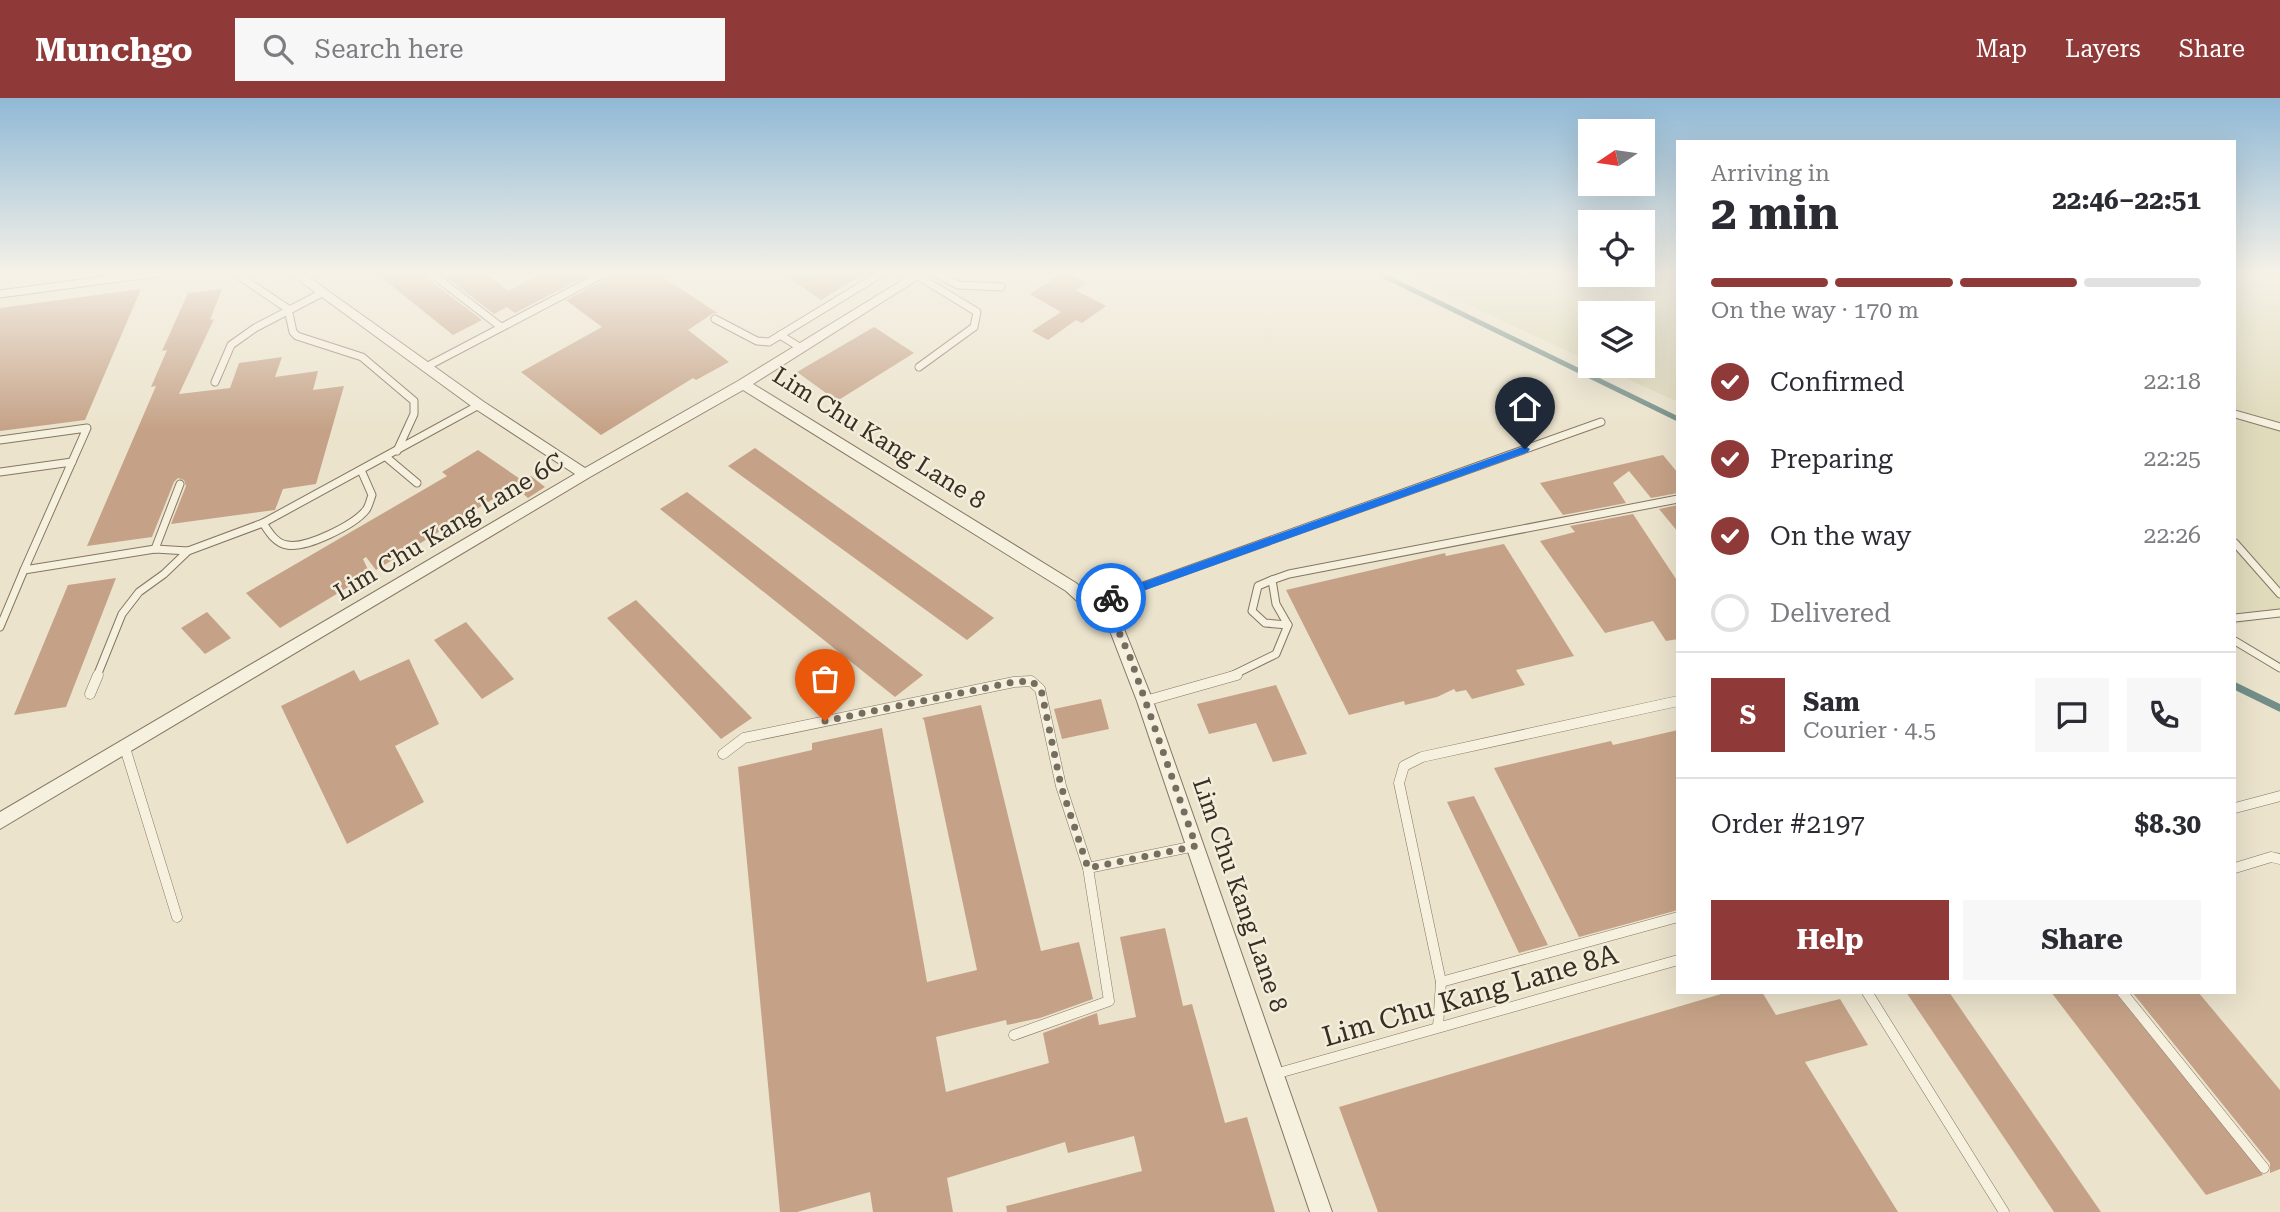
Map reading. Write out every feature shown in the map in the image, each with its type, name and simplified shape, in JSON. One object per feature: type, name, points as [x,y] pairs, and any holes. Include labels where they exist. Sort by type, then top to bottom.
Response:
[{"type":"street","points":[[367,325],[479,405],[585,474]]},
{"type":"street","name":"Lim Chu Kang Lane 6C","points":[[0,821],[585,474],[743,384],[838,325]]},
{"type":"street","name":"Lim Chu Kang Lane 8","points":[[743,384],[1071,587],[1117,628],[1196,846],[1321,1212]]},
{"type":"lane","points":[[215,382],[232,345],[263,325]]},
{"type":"lane","points":[[291,325],[293,332],[298,336],[362,357],[414,401],[414,414],[397,451]]},
{"type":"lane","points":[[426,367],[505,325]]},
{"type":"lane","points":[[727,325],[762,343],[796,325]]},
{"type":"lane","points":[[919,367],[974,325]]},
{"type":"lane","points":[[780,335],[801,348]]},
{"type":"lane","points":[[90,694],[122,614],[139,592],[164,574],[188,551],[263,523],[479,405]]},
{"type":"lane","points":[[2236,414],[2280,427]]},
{"type":"lane","points":[[1093,604],[1601,422]]},
{"type":"lane","points":[[0,440],[87,428],[0,627]]},
{"type":"lane","points":[[386,457],[417,483]]},
{"type":"lane","points":[[0,472],[72,462]]},
{"type":"lane","points":[[263,523],[275,540],[289,546],[305,545],[341,527],[366,510],[372,495],[361,470]]},
{"type":"lane","points":[[155,549],[180,484]]},
{"type":"lane","points":[[1287,625],[1265,623],[1252,611],[1258,586],[1289,574],[1676,499]]},
{"type":"lane","points":[[2236,544],[2280,594]]},
{"type":"lane","points":[[23,570],[155,549],[188,551]]},
{"type":"lane","points":[[1145,701],[1246,670],[1276,654],[1287,625],[1276,604],[1272,580]]},
{"type":"lane","points":[[2236,618],[2280,613]]},
{"type":"lane","points":[[2236,642],[2280,668]]},
{"type":"lane","points":[[723,754],[744,738],[1014,682],[1031,681],[1041,689],[1061,786],[1088,868],[1109,1001],[1014,1035]]},
{"type":"lane","points":[[1438,1027],[1441,982],[1399,783],[1404,766],[1422,757],[1676,701]]},
{"type":"lane","points":[[125,748],[177,917]]},
{"type":"lane","points":[[2236,808],[2280,796]]},
{"type":"lane","points":[[1088,868],[1196,846]]},
{"type":"lane","points":[[2236,868],[2271,857],[2280,859]]},
{"type":"lane","points":[[1441,982],[1676,918]]},
{"type":"lane","name":"Lim Chu Kang Lane 8A","points":[[1275,1074],[1676,961]]},
{"type":"lane","points":[[1868,994],[2004,1212]]},
{"type":"lane","points":[[2124,994],[2264,1168]]},
{"type":"shaded area","points":[[1511,325],[1578,325],[1578,356]]},
{"type":"shaded area","points":[[1655,325],[1676,325],[1676,401],[1625,378],[1655,378]]},
{"type":"shaded area","points":[[2236,325],[2280,325],[2280,617],[2236,624]]},
{"type":"building","points":[[0,325],[126,325],[85,420],[0,431]]},
{"type":"building","points":[[174,325],[211,325],[179,394],[230,388],[239,363],[282,357],[275,377],[318,371],[313,390],[344,386],[316,484],[283,489],[275,510],[171,524],[186,486],[184,480],[178,478],[152,537],[87,546],[156,386],[151,387],[167,350],[162,351]]},
{"type":"building","points":[[441,325],[472,325],[453,335]]},
{"type":"building","points":[[599,325],[696,325],[688,330],[729,362],[696,380],[693,378],[601,435],[521,372],[602,327]]},
{"type":"building","points":[[1041,325],[1069,325],[1048,340],[1032,331]]},
{"type":"building","points":[[874,327],[914,353],[837,401],[797,372]]},
{"type":"building","points":[[755,448],[994,618],[967,640],[728,466]]},
{"type":"building","points":[[478,450],[523,481],[376,570],[366,557],[363,559],[370,574],[280,628],[246,593],[447,476],[442,472]]},
{"type":"building","points":[[1663,455],[1676,471],[1676,493],[1651,498],[1629,471],[1613,483],[1626,503],[1563,515],[1540,483]]},
{"type":"building","points":[[531,476],[545,487],[528,498],[514,486]]},
{"type":"building","points":[[687,492],[923,675],[895,697],[660,509]]},
{"type":"building","points":[[1676,505],[1676,530],[1659,509]]},
{"type":"building","points":[[1633,514],[1676,579],[1676,639],[1666,641],[1653,621],[1605,633],[1540,541],[1575,532],[1570,526]]},
{"type":"building","points":[[1504,544],[1574,656],[1516,670],[1525,685],[1472,699],[1466,690],[1456,692],[1454,689],[1437,697],[1405,705],[1404,701],[1349,715],[1286,590],[1445,553],[1446,556]]},
{"type":"building","points":[[116,578],[66,707],[14,715],[68,585]]},
{"type":"building","points":[[636,600],[752,718],[721,739],[607,618]]},
{"type":"building","points":[[207,612],[231,638],[205,654],[181,628]]},
{"type":"building","points":[[466,622],[514,679],[482,699],[434,640]]},
{"type":"building","points":[[409,659],[439,724],[395,746],[424,802],[347,844],[281,706],[354,670],[360,681]]},
{"type":"building","points":[[1276,685],[1307,754],[1273,762],[1256,723],[1209,734],[1197,704]]},
{"type":"building","points":[[1101,699],[1109,729],[1062,739],[1054,709]]},
{"type":"building","points":[[981,705],[1041,951],[1079,942],[1093,999],[1040,1018],[1007,1025],[1006,1020],[936,1037],[946,1092],[1049,1063],[1043,1033],[1097,1013],[1099,1025],[1136,1017],[1120,937],[1165,928],[1183,1006],[1192,1004],[1225,1123],[1247,1117],[1275,1212],[1007,1212],[1006,1206],[1142,1171],[1134,1136],[1068,1153],[1065,1142],[947,1178],[953,1212],[873,1212],[870,1192],[797,1212],[780,1212],[738,767],[812,750],[812,743],[882,728],[927,982],[977,970],[922,718]]},
{"type":"building","points":[[1676,730],[1676,911],[1579,937],[1494,768],[1611,741],[1613,745]]},
{"type":"building","points":[[1474,796],[1548,945],[1519,953],[1447,802]]},
{"type":"building","points":[[1721,994],[1763,994],[1776,1015],[1840,999],[1868,1045],[1805,1062],[1898,1212],[1378,1212],[1339,1107]]},
{"type":"building","points":[[1907,994],[1950,994],[2101,1212],[2054,1212]]},
{"type":"building","points":[[2053,994],[2117,994],[2263,1175],[2206,1195]]},
{"type":"building","points":[[2134,994],[2200,994],[2280,1090],[2280,1169],[2270,1173],[2270,1163]]},
{"type":"waterway","points":[[1485,325],[1676,418]]},
{"type":"waterway","points":[[2236,686],[2280,708]]},
{"type":"way so far","points":[[825,721],[1014,682],[1031,681],[1041,689],[1061,786],[1088,868],[1196,846],[1130,657],[1117,628],[1093,604],[1111,598]]},
{"type":"route","points":[[1111,598],[1525,449]]}]
